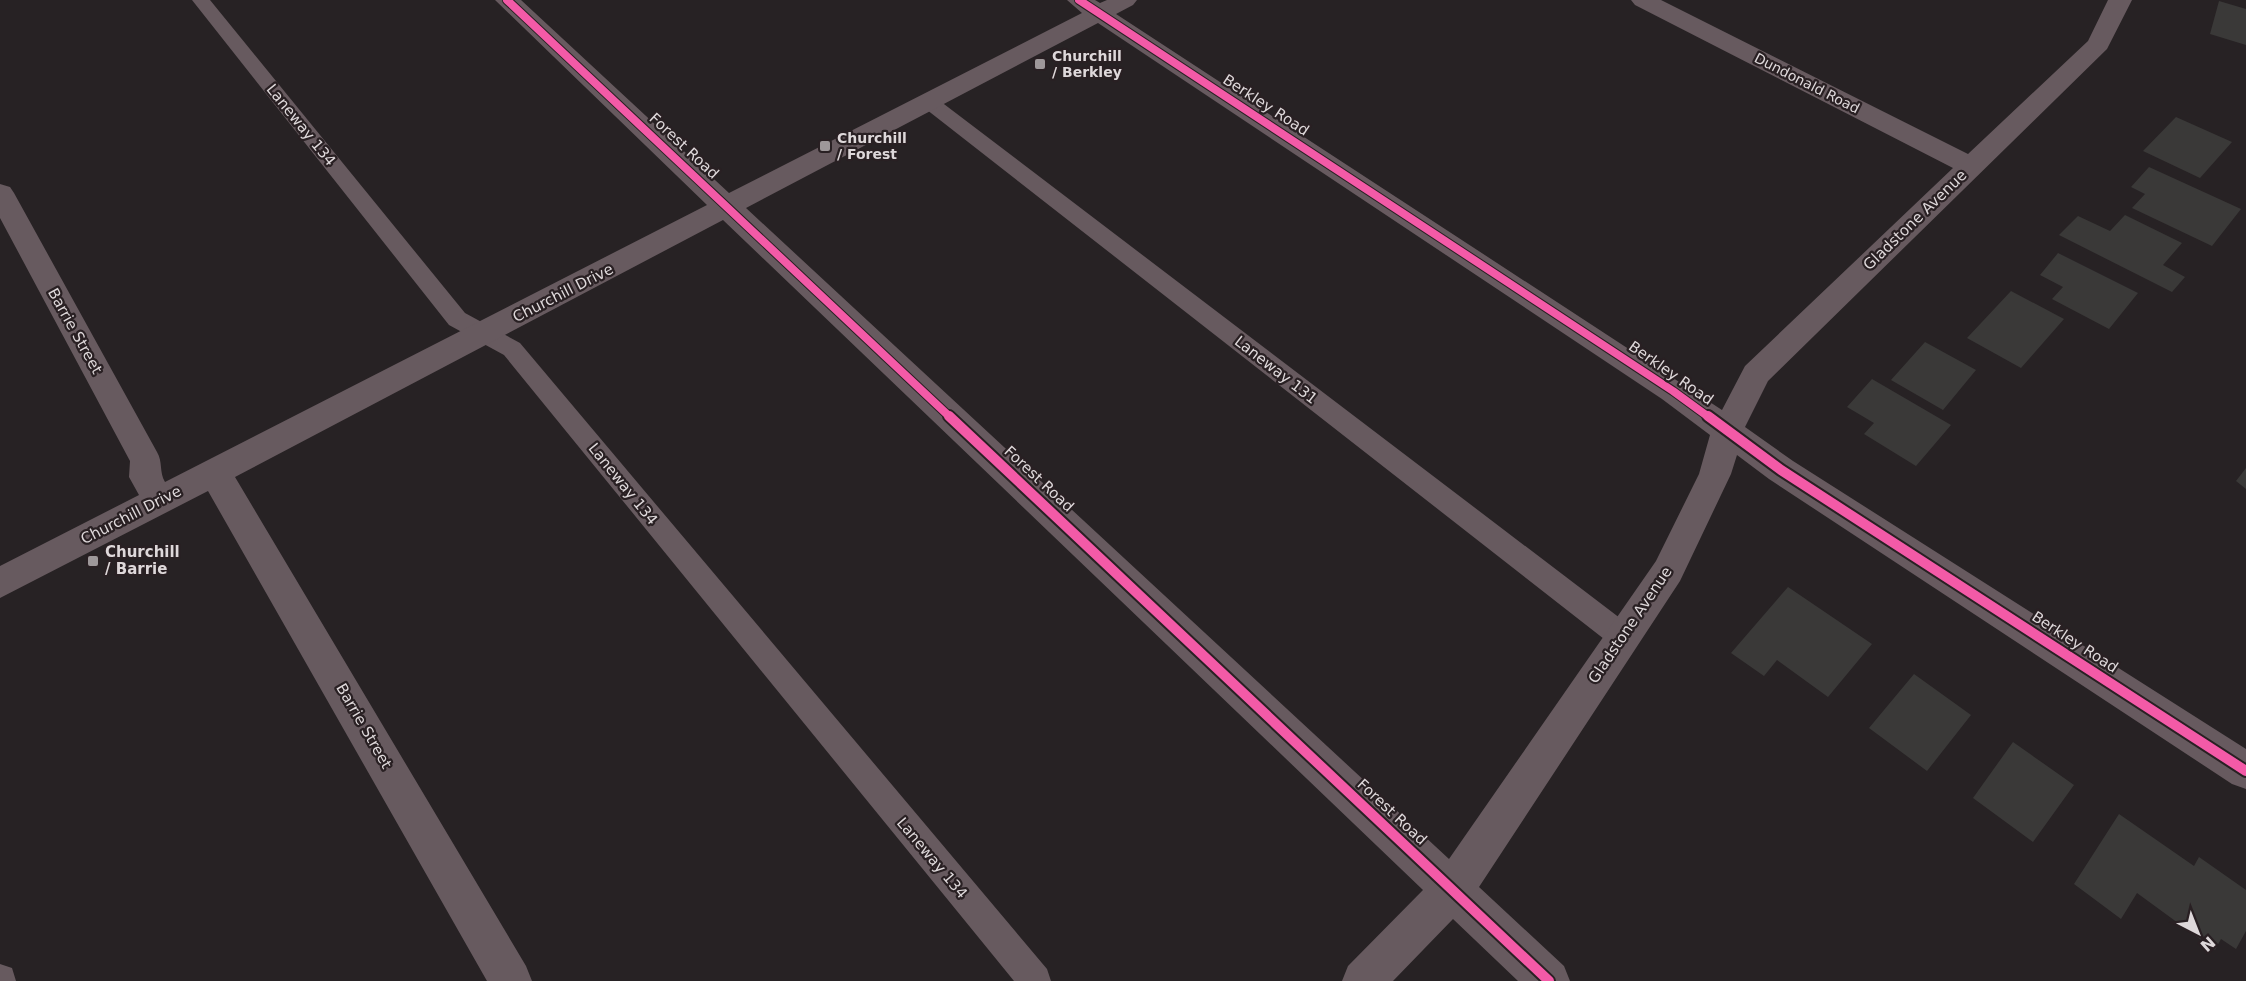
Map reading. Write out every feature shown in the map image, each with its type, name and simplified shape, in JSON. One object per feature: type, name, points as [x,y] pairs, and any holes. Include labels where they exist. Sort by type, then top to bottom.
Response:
[{"type":"street","name":"Forest Road","points":[[507,0],[1549,981]]},
{"type":"street","name":"Churchill Drive","points":[[0,583],[928,102],[1089,7],[1125,0]]},
{"type":"street","name":"Dundonald Road","points":[[1642,0],[1971,166]]},
{"type":"street","name":"Gladstone Avenue","points":[[1363,981],[1453,889],[1668,571],[1714,474],[1727,431],[1756,374],[2098,44],[2120,0]]},
{"type":"street","name":"Berkley Road","points":[[1089,7],[1673,391],[1781,470],[2246,771]]},
{"type":"street","name":"Barrie Street","points":[[0,193],[146,461],[145,477],[159,501]]},
{"type":"street","name":"Barrie Street","points":[[214,473],[235,504],[511,981]]},
{"type":"lane","name":"Laneway 134","points":[[201,0],[457,319],[512,349],[1035,981]]},
{"type":"lane","name":"Laneway 131","points":[[928,102],[1623,637]]},
{"type":"building","points":[[2219,1],[2246,9],[2246,45],[2210,34]]},
{"type":"building","points":[[2176,117],[2232,142],[2200,178],[2143,151]]},
{"type":"building","points":[[2149,167],[2241,209],[2212,246],[2132,208],[2145,194],[2131,187]]},
{"type":"building","points":[[2125,215],[2182,243],[2163,265],[2185,277],[2172,292],[2059,235],[2078,216],[2110,231]]},
{"type":"building","points":[[2058,253],[2138,293],[2109,329],[2052,299],[2063,287],[2040,275]]},
{"type":"building","points":[[2011,291],[2064,319],[2021,368],[1967,338]]},
{"type":"building","points":[[1925,342],[1976,370],[1943,410],[1891,380]]},
{"type":"building","points":[[1872,379],[1951,425],[1916,466],[1864,434],[1874,423],[1847,407]]},
{"type":"building","points":[[2246,468],[2246,489],[2236,481]]},
{"type":"building","points":[[1788,587],[1872,644],[1828,697],[1777,660],[1764,676],[1731,653]]},
{"type":"building","points":[[1914,674],[1971,715],[1927,771],[1869,728]]},
{"type":"building","points":[[2013,742],[2074,785],[2033,842],[1973,798]]},
{"type":"building","points":[[2119,814],[2194,866],[2199,857],[2246,890],[2246,931],[2236,949],[2221,939],[2215,950],[2137,893],[2121,919],[2074,884]]},
{"type":"cycle path","points":[[507,0],[1549,981]]},
{"type":"cycle path","points":[[1079,0],[1673,391],[1781,470],[2246,771]]},
{"type":"place","name":"Churchill / Berkley","points":[[1040,64]]},
{"type":"place","name":"Churchill / Forest","points":[[825,146]]},
{"type":"place","name":"Churchill / Barrie","points":[[93,561]]}]
